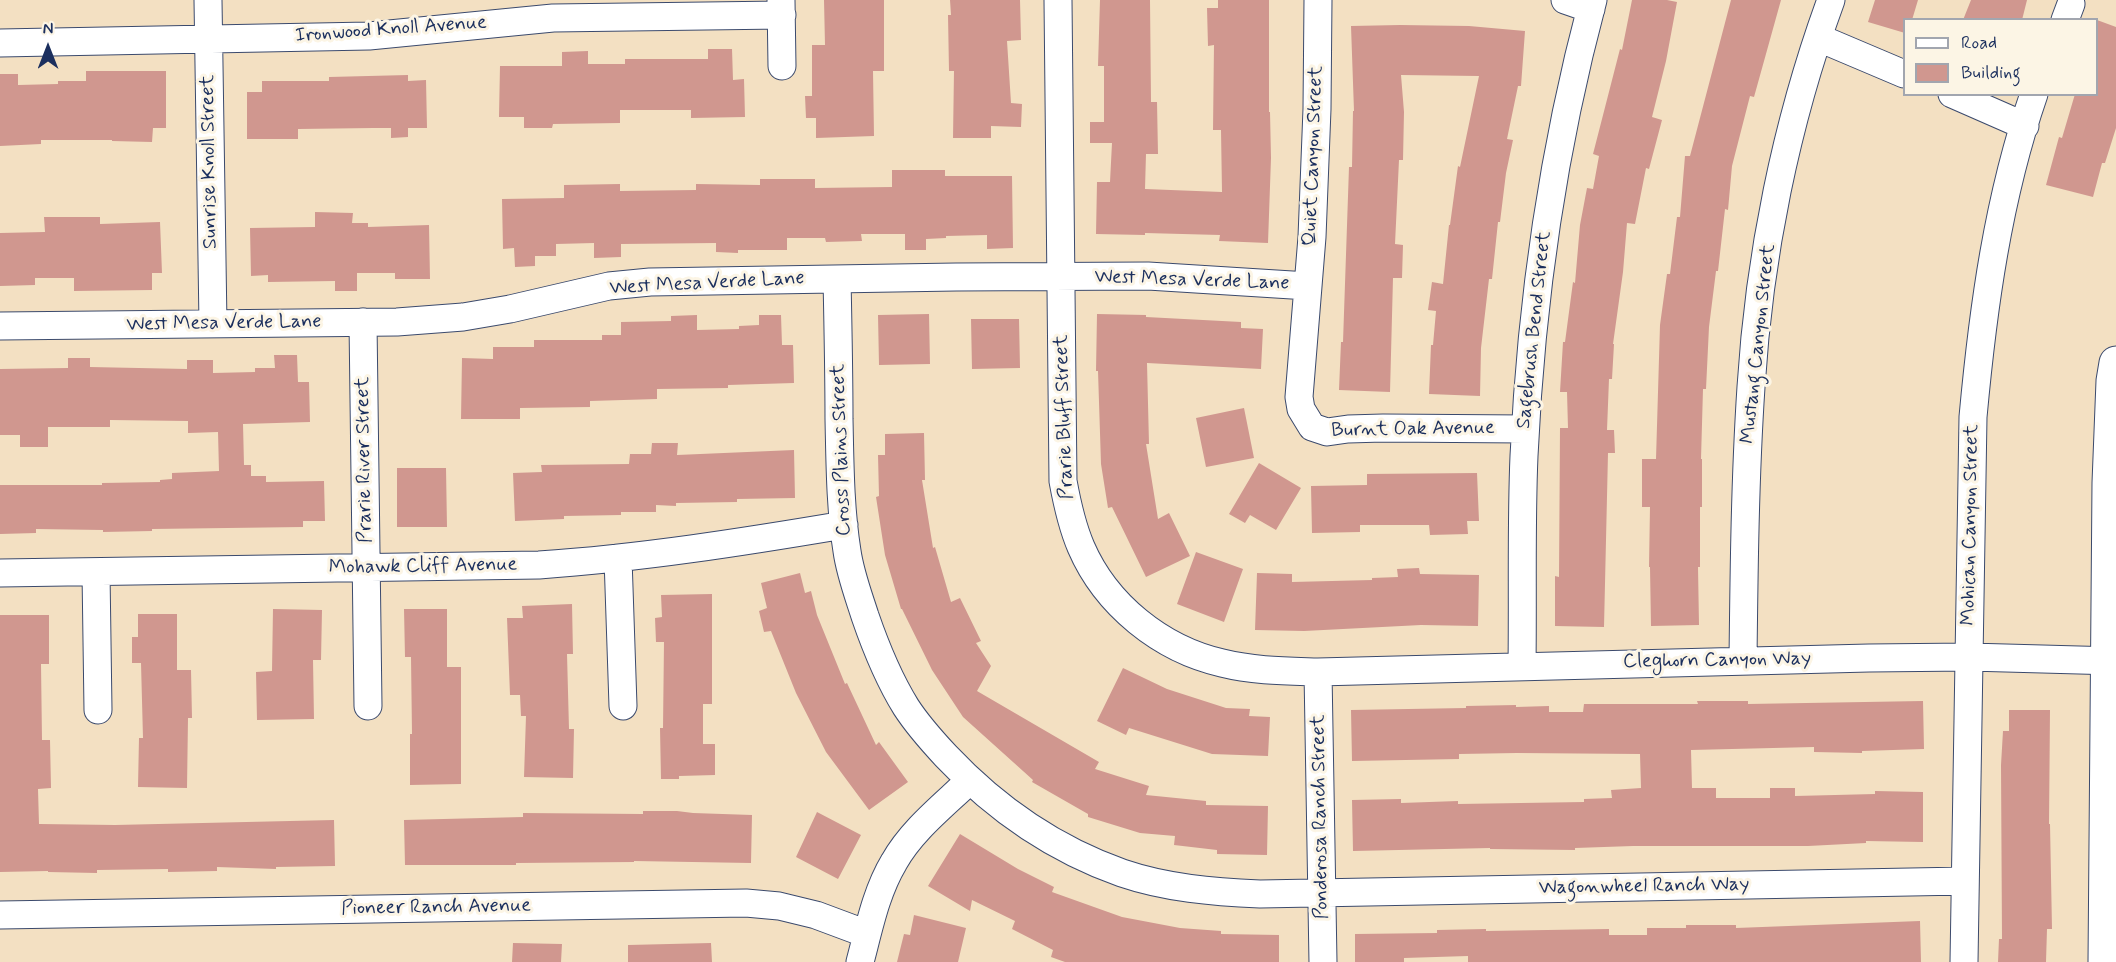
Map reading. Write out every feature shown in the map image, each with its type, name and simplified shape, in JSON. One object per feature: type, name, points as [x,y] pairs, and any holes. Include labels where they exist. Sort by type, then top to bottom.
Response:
[{"type":"street","name":"Sunrise Knoll Street","points":[[208,0],[213,324]]},
{"type":"street","name":"Prarie Bluff Street","points":[[1058,0],[1063,481],[1069,511],[1081,548],[1100,581],[1117,602],[1140,624],[1194,654],[1221,663],[1251,669],[1318,672]]},
{"type":"street","name":"Quiet Canyon Street","points":[[1306,419],[1299,397],[1308,286],[1317,109],[1318,0]]},
{"type":"street","points":[[1564,0],[1592,4]]},
{"type":"street","name":"Mustang Canyon Street","points":[[1743,661],[1751,387],[1758,309],[1782,170],[1800,97],[1831,0]]},
{"type":"street","name":"Sagebrush Bend Street","points":[[1522,665],[1525,429],[1532,341],[1549,201],[1564,117],[1592,4]]},
{"type":"street","name":"Ironwood Knoll Avenue","points":[[0,43],[369,36],[552,18],[782,8]]},
{"type":"street","points":[[782,8],[782,66]]},
{"type":"street","points":[[1819,38],[1903,73]]},
{"type":"street","points":[[1957,96],[2025,126]]},
{"type":"street","name":"Mohican Canyon Street","points":[[1964,962],[1973,417],[1980,343],[1995,248],[2033,96]]},
{"type":"street","name":"West Mesa Verde Lane","points":[[0,326],[363,322],[463,317],[510,309],[609,286],[650,282],[1148,276],[1308,286]]},
{"type":"street","name":"Cross Plains Street","points":[[837,279],[840,460],[844,525],[853,582],[886,673],[907,708],[932,741],[969,781],[1003,809],[1038,833],[1075,853],[1122,873],[1170,885],[1215,892],[1322,894]]},
{"type":"street","name":"Prarie River Street","points":[[363,322],[368,706]]},
{"type":"street","points":[[2105,962],[2112,661],[2109,483],[2113,381],[2116,363]]},
{"type":"street","name":"Burnt Oak Avenue","points":[[1306,419],[1312,427],[1327,432],[1383,428],[1525,429]]},
{"type":"street","name":"Mohawk Cliff Avenue","points":[[0,573],[539,565],[618,558],[844,525]]},
{"type":"street","points":[[618,558],[623,706]]},
{"type":"street","points":[[96,572],[98,710]]},
{"type":"street","name":"Cleghorn Canyon Way","points":[[1318,672],[1522,665],[1969,657],[2112,661]]},
{"type":"street","name":"Ponderosa Ranch Street","points":[[1318,672],[1323,962]]},
{"type":"street","points":[[860,962],[875,903],[894,861],[920,828],[969,781]]},
{"type":"street","name":"Wagonwheel Ranch Way","points":[[1322,894],[1965,881]]},
{"type":"street","name":"Pioneer Ranch Avenue","points":[[0,915],[746,903],[779,906],[816,915],[867,934]]},
{"type":"building","points":[[824,0],[884,0],[884,71],[873,71],[874,136],[816,138],[816,118],[806,118],[805,96],[812,96],[812,45],[825,45]]},
{"type":"building","points":[[950,0],[1020,0],[1021,40],[1007,41],[1011,103],[1022,104],[1021,127],[991,126],[991,138],[953,138],[954,71],[949,71]]},
{"type":"building","points":[[1100,0],[1150,0],[1151,102],[1157,102],[1158,154],[1146,154],[1145,189],[1222,192],[1221,130],[1213,130],[1214,45],[1208,46],[1207,8],[1218,8],[1218,0],[1269,0],[1271,158],[1268,243],[1219,241],[1220,235],[1096,234],[1097,182],[1110,182],[1112,143],[1090,143],[1090,122],[1104,122],[1104,66],[1098,66]]},
{"type":"building","points":[[1632,0],[1677,2],[1652,117],[1662,120],[1649,169],[1646,168],[1635,224],[1627,223],[1613,344],[1612,379],[1609,379],[1607,430],[1614,430],[1615,453],[1608,453],[1604,627],[1555,626],[1555,576],[1559,577],[1560,428],[1568,428],[1567,392],[1560,392],[1563,342],[1565,342],[1573,282],[1575,283],[1580,225],[1587,188],[1593,189],[1599,156],[1593,154],[1620,49],[1622,50]]},
{"type":"building","points":[[1731,0],[1781,0],[1754,97],[1750,96],[1732,166],[1728,210],[1725,209],[1718,271],[1716,271],[1709,327],[1706,389],[1703,389],[1702,507],[1700,507],[1700,567],[1698,567],[1699,625],[1651,626],[1650,507],[1642,507],[1642,459],[1656,459],[1660,325],[1667,274],[1670,274],[1677,217],[1680,217],[1685,156],[1690,156]]},
{"type":"building","points":[[1875,0],[1918,0],[1913,18],[1903,18],[1903,32],[1868,22]]},
{"type":"building","points":[[1971,0],[2027,0],[2022,18],[1964,18]]},
{"type":"building","points":[[2098,20],[2116,27],[2116,128],[2105,163],[2102,163],[2093,197],[2046,185],[2059,137],[2062,138],[2074,96],[2098,96]]},
{"type":"building","points":[[1351,26],[1469,26],[1525,31],[1521,86],[1518,86],[1507,139],[1513,140],[1500,222],[1498,222],[1492,279],[1489,279],[1481,348],[1480,396],[1429,394],[1431,345],[1433,345],[1436,311],[1428,310],[1432,282],[1443,284],[1458,166],[1460,167],[1479,76],[1401,75],[1404,112],[1403,160],[1399,160],[1395,244],[1403,245],[1402,278],[1393,278],[1390,392],[1339,390],[1341,342],[1343,342],[1349,167],[1352,167],[1354,111]]},
{"type":"building","points":[[708,49],[732,49],[733,80],[744,79],[745,117],[691,118],[691,110],[620,110],[620,123],[553,124],[552,128],[524,128],[524,117],[499,117],[500,66],[562,66],[562,52],[588,51],[588,64],[625,64],[625,59],[708,59]]},
{"type":"building","points":[[86,71],[166,71],[166,128],[153,128],[152,142],[41,140],[41,144],[0,146],[0,74],[18,74],[18,85],[58,84],[58,81],[86,81]]},
{"type":"building","points":[[408,75],[408,81],[426,80],[427,128],[408,128],[408,137],[391,138],[391,128],[373,128],[298,129],[298,139],[247,139],[247,92],[262,92],[262,81],[329,81],[329,77]]},
{"type":"building","points":[[892,170],[945,170],[945,176],[1012,176],[1013,248],[987,249],[987,235],[926,239],[926,250],[905,250],[905,234],[861,234],[862,241],[826,242],[825,238],[787,238],[787,250],[738,250],[738,253],[716,252],[716,243],[621,244],[621,257],[594,258],[594,243],[556,244],[556,256],[535,256],[535,266],[515,267],[514,248],[503,249],[502,199],[564,198],[564,185],[620,184],[620,191],[696,190],[696,184],[760,185],[760,179],[815,179],[815,188],[892,187]]},
{"type":"building","points":[[315,212],[353,213],[352,223],[368,223],[368,227],[429,225],[430,279],[395,279],[395,273],[357,273],[357,291],[335,291],[335,281],[268,282],[268,275],[251,276],[250,228],[315,227]]},
{"type":"building","points":[[44,217],[100,217],[100,224],[160,222],[162,273],[152,273],[152,290],[74,291],[74,278],[35,278],[35,285],[0,286],[0,233],[45,232]]},
{"type":"building","points":[[929,314],[930,364],[879,365],[878,315]]},
{"type":"building","points":[[1097,314],[1241,322],[1241,328],[1263,329],[1261,369],[1147,363],[1149,444],[1146,444],[1158,519],[1169,513],[1190,556],[1146,577],[1112,507],[1108,508],[1101,464],[1098,371],[1096,371]]},
{"type":"building","points":[[697,315],[697,330],[739,329],[739,326],[759,325],[759,315],[781,315],[782,345],[793,345],[794,383],[728,385],[728,388],[657,389],[657,399],[590,401],[590,407],[520,408],[520,419],[461,419],[462,358],[493,359],[493,347],[534,347],[534,340],[602,340],[602,335],[621,335],[621,322],[671,321],[671,316]]},
{"type":"building","points":[[971,319],[1019,319],[1020,368],[972,369]]},
{"type":"building","points":[[274,355],[297,355],[298,382],[309,382],[310,422],[243,424],[244,465],[251,465],[251,476],[266,476],[266,482],[324,481],[325,521],[303,521],[303,527],[103,532],[103,530],[36,529],[36,533],[0,534],[0,485],[102,485],[102,483],[160,482],[160,480],[172,479],[172,473],[219,471],[218,432],[188,433],[188,421],[110,420],[110,427],[48,427],[48,447],[20,447],[20,435],[0,435],[0,369],[68,368],[68,358],[90,358],[90,367],[187,369],[187,360],[213,360],[213,373],[255,372],[255,368],[275,368]]},
{"type":"building","points":[[1244,408],[1254,458],[1206,467],[1196,418]]},
{"type":"building","points":[[924,433],[925,480],[922,480],[933,548],[935,547],[951,602],[960,598],[981,641],[976,643],[991,666],[977,691],[1099,762],[1095,769],[1149,786],[1146,795],[1206,801],[1206,805],[1268,806],[1267,855],[1217,854],[1217,850],[1174,845],[1175,836],[1140,833],[1088,817],[1088,814],[1032,782],[1033,780],[963,717],[932,670],[901,609],[885,555],[876,497],[879,496],[878,455],[885,455],[885,434]]},
{"type":"building","points":[[652,443],[678,443],[677,455],[794,450],[795,498],[676,503],[676,506],[656,505],[656,512],[621,512],[621,515],[564,516],[564,519],[515,521],[513,473],[542,472],[541,465],[629,464],[630,454],[651,454]]},
{"type":"building","points":[[1259,463],[1301,488],[1276,530],[1250,515],[1245,523],[1229,514]]},
{"type":"building","points":[[397,468],[446,468],[447,527],[397,527]]},
{"type":"building","points":[[1477,473],[1479,521],[1467,521],[1468,534],[1430,535],[1429,525],[1360,525],[1360,532],[1312,533],[1311,486],[1367,485],[1367,474]]},
{"type":"building","points":[[1196,552],[1243,569],[1224,622],[1177,604]]},
{"type":"building","points":[[1419,568],[1420,574],[1479,575],[1478,626],[1421,625],[1304,631],[1255,630],[1257,573],[1292,574],[1292,582],[1372,580],[1372,578],[1398,577],[1397,569]]},
{"type":"building","points":[[800,573],[805,593],[811,591],[817,615],[845,684],[847,683],[876,745],[879,742],[908,782],[869,810],[826,752],[796,693],[771,631],[764,632],[759,611],[767,608],[761,583]]},
{"type":"building","points":[[712,594],[712,704],[703,704],[703,744],[715,744],[715,775],[661,779],[660,728],[663,728],[664,642],[656,642],[655,618],[662,617],[661,595]]},
{"type":"building","points":[[572,604],[573,654],[567,654],[569,729],[574,729],[573,778],[524,777],[526,716],[521,716],[520,695],[510,695],[507,618],[523,618],[522,606]]},
{"type":"building","points":[[273,609],[322,610],[321,660],[313,660],[314,719],[257,720],[256,672],[272,671]]},
{"type":"building","points":[[404,609],[447,609],[447,667],[461,667],[461,784],[410,785],[411,657],[405,657]]},
{"type":"building","points":[[138,614],[177,614],[177,670],[191,670],[192,718],[188,718],[187,788],[138,787],[139,738],[143,738],[141,663],[132,663],[132,637],[138,637]]},
{"type":"building","points":[[0,615],[49,615],[49,664],[41,664],[42,740],[50,740],[51,788],[38,789],[39,824],[115,825],[334,820],[335,866],[276,867],[276,869],[217,867],[217,871],[168,872],[168,869],[97,870],[97,873],[0,872]]},
{"type":"building","points":[[1123,668],[1167,689],[1226,708],[1250,709],[1249,716],[1270,717],[1268,756],[1212,754],[1129,728],[1126,735],[1097,721]]},
{"type":"building","points":[[1697,701],[1748,701],[1748,704],[1923,701],[1924,749],[1862,751],[1862,753],[1814,752],[1814,747],[1691,750],[1692,788],[1716,788],[1716,798],[1770,798],[1770,788],[1795,788],[1795,796],[1875,794],[1875,791],[1923,792],[1923,842],[1866,841],[1866,843],[1808,846],[1633,846],[1575,848],[1575,850],[1490,848],[1353,851],[1352,800],[1401,799],[1401,803],[1458,801],[1458,804],[1584,802],[1584,799],[1612,798],[1611,790],[1641,788],[1640,754],[1459,754],[1459,759],[1352,761],[1351,710],[1516,705],[1516,707],[1549,706],[1549,712],[1583,712],[1584,704],[1698,704]]},
{"type":"building","points":[[2009,710],[2050,710],[2049,824],[2052,929],[2047,929],[2046,962],[1998,962],[1999,939],[2002,939],[2001,765],[2003,731],[2009,731]]},
{"type":"building","points":[[643,811],[752,815],[751,863],[634,861],[516,863],[516,865],[405,865],[404,820],[523,817],[523,813],[643,814]]},
{"type":"building","points":[[817,812],[861,835],[838,879],[796,857]]},
{"type":"building","points":[[960,834],[1018,869],[1054,887],[1052,892],[1122,917],[1180,928],[1221,931],[1221,934],[1279,935],[1279,962],[1065,962],[1051,957],[1053,950],[1012,929],[1015,921],[972,900],[970,911],[928,886]]},
{"type":"building","points":[[914,915],[966,928],[958,962],[897,962],[904,934],[910,935]]},
{"type":"building","points":[[1920,921],[1921,962],[1468,962],[1468,956],[1404,958],[1404,962],[1355,962],[1355,934],[1437,933],[1437,930],[1486,929],[1486,931],[1609,929],[1609,935],[1647,935],[1647,928],[1686,928],[1686,925],[1736,925],[1736,928]]},
{"type":"building","points":[[513,943],[562,944],[561,962],[512,962]]},
{"type":"building","points":[[711,943],[712,962],[628,962],[628,945]]}]
